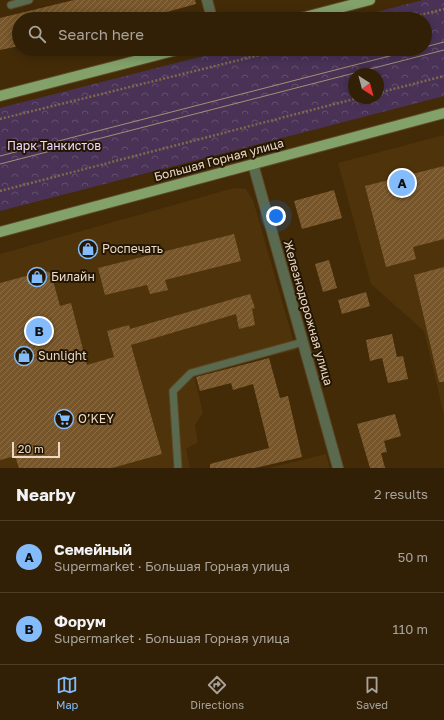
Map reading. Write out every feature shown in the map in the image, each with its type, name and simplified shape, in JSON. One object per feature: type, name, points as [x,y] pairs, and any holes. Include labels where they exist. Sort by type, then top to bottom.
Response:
[{"type":"main road","points":[[324,12],[370,0]]},
{"type":"main road","points":[[0,96],[154,56]]},
{"type":"main road","name":"Большая Горная улица","points":[[0,232],[444,113]]},
{"type":"street","points":[[207,0],[210,12]]},
{"type":"street","name":"Железнодорожная улица","points":[[254,164],[338,468]]},
{"type":"lane","points":[[11,5],[30,0]]},
{"type":"lane","points":[[178,468],[173,391],[191,373],[303,342]]},
{"type":"path","points":[[432,12],[444,9]]},
{"type":"path","points":[[0,120],[256,56]]},
{"type":"path","points":[[384,91],[444,76]]},
{"type":"path","points":[[0,192],[348,101]]},
{"type":"shaded area","points":[[444,135],[444,415],[424,331],[371,284],[338,163]]},
{"type":"shaded area","points":[[234,188],[246,189],[253,200],[296,350],[194,375],[203,413],[195,425],[198,442],[186,449],[190,468],[0,468],[0,254]]},
{"type":"shaded area","points":[[326,454],[330,468],[269,468]]},
{"type":"green space","name":"Парк Танкистов","points":[[423,0],[444,0],[444,96],[0,211],[0,108],[204,56],[432,56],[432,12],[376,12]]},
{"type":"building","points":[[74,0],[195,0],[196,4],[167,12],[25,12]]},
{"type":"building","points":[[12,15],[12,47],[0,50],[0,18]]},
{"type":"building","points":[[444,166],[444,239],[413,247],[416,259],[386,267],[365,186]]},
{"type":"building","points":[[334,190],[342,218],[302,229],[294,201]]},
{"type":"building","points":[[234,234],[241,261],[165,280],[168,290],[150,294],[147,285],[105,295],[98,268]]},
{"type":"building","points":[[329,260],[337,288],[323,292],[315,264]]},
{"type":"building","points":[[444,267],[444,382],[439,382],[414,275]]},
{"type":"building","points":[[45,271],[51,273],[60,306],[71,303],[87,365],[114,357],[107,331],[129,325],[130,329],[250,294],[255,308],[252,309],[255,325],[239,329],[236,314],[131,345],[162,454],[112,468],[19,468],[15,456],[0,460],[0,283]]},
{"type":"building","points":[[366,292],[370,306],[342,314],[338,300]]},
{"type":"building","points":[[392,334],[397,357],[403,356],[408,379],[388,383],[382,358],[370,361],[366,340]]},
{"type":"building","points":[[269,358],[280,398],[288,396],[302,457],[255,468],[210,468],[210,464],[269,448],[253,384],[233,390],[231,383],[200,391],[196,377]]},
{"type":"building","points":[[395,414],[401,436],[384,441],[387,452],[381,453],[385,468],[370,468],[357,424]]},
{"type":"tram line","points":[[432,45],[444,42]]},
{"type":"tram line","points":[[432,53],[444,50]]},
{"type":"tram line","points":[[0,156],[390,56]]},
{"type":"tram line","points":[[0,164],[421,56]]},
{"type":"place","name":"Семейный","points":[[402,183]]},
{"type":"place","name":"Роспечать","points":[[88,249]]},
{"type":"place","name":"Билайн","points":[[37,277]]},
{"type":"place","name":"Форум","points":[[39,331]]},
{"type":"place","name":"Sunlight","points":[[24,356]]},
{"type":"place","name":"O’KEY","points":[[64,419]]}]
